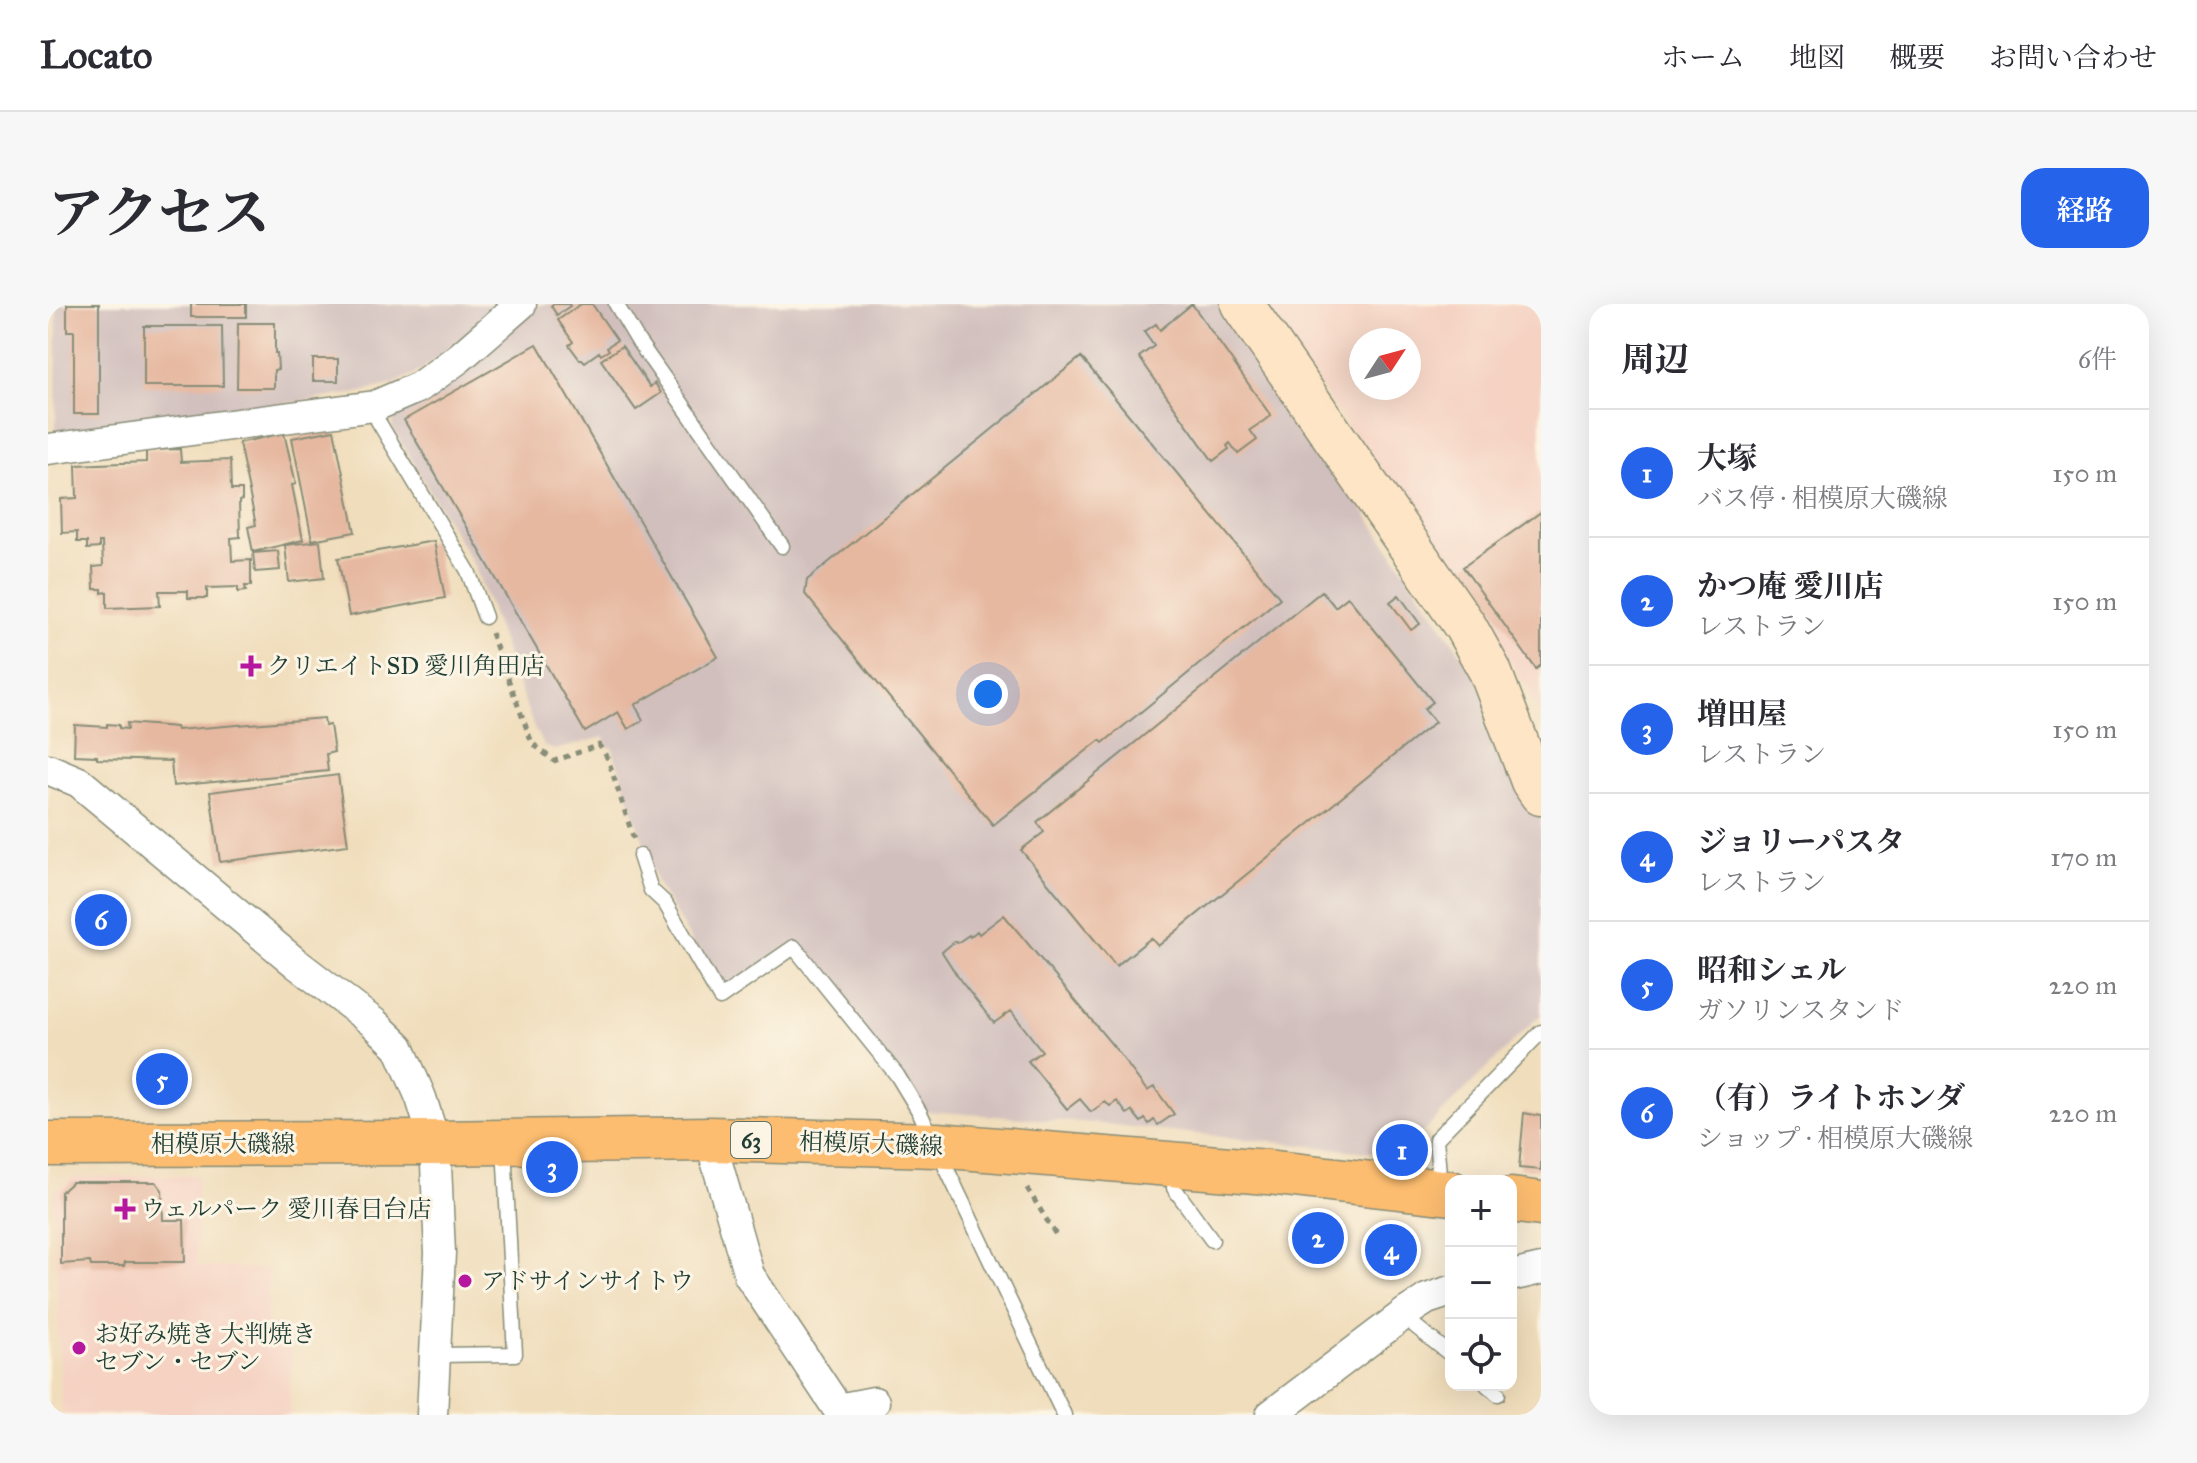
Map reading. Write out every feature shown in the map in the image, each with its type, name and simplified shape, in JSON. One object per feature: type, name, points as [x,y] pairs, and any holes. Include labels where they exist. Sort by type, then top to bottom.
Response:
[{"type":"main road","name":"相模原大磯線","points":[[48,1144],[710,1139],[937,1145],[1267,1172],[1444,1193]]},
{"type":"main road","points":[[1517,1201],[1541,1204]]},
{"type":"street","points":[[48,449],[375,406],[419,387],[459,358],[521,304]]},
{"type":"street","points":[[1242,304],[1465,626],[1490,671],[1532,781],[1541,794]]},
{"type":"street","points":[[48,769],[79,782],[297,964],[374,1023],[399,1047],[421,1098],[435,1143],[440,1253],[432,1415]]},
{"type":"street","points":[[710,1139],[749,1275],[834,1412],[874,1402]]},
{"type":"street","points":[[1517,1275],[1541,1269]]},
{"type":"street","points":[[1271,1415],[1407,1312],[1427,1299],[1445,1293]]},
{"type":"lane","points":[[616,304],[638,341],[782,546]]},
{"type":"lane","points":[[375,406],[378,421],[468,571],[485,617]]},
{"type":"lane","points":[[640,856],[651,890],[665,903],[720,998],[794,947],[897,1075],[937,1145],[1064,1415]]},
{"type":"lane","points":[[1444,1193],[1436,1139],[1541,1032]]},
{"type":"lane","points":[[434,1355],[515,1354],[504,1142]]},
{"type":"lane","points":[[1177,1164],[1174,1188],[1212,1240]]},
{"type":"lane","points":[[1407,1312],[1415,1326],[1445,1350]]},
{"type":"path","points":[[485,617],[532,743],[554,761],[599,745],[608,759],[640,856]]},
{"type":"path","points":[[1013,1151],[1019,1176],[1056,1235]]},
{"type":"shaded area","points":[[57,304],[503,304],[420,371],[394,384],[357,393],[56,437]]},
{"type":"shaded area","points":[[542,304],[1224,304],[1478,679],[1520,791],[1541,818],[1541,1014],[1413,1142],[1424,1158],[1094,1123],[925,1111],[795,942],[721,991],[657,883],[612,747],[608,747],[604,737],[555,750],[545,747],[535,730],[475,567],[392,427],[397,408],[435,389]]},
{"type":"shaded area","points":[[1263,304],[1541,304],[1541,721],[1529,689]]},
{"type":"shaded area","points":[[197,1175],[197,1266],[269,1269],[266,1341],[291,1344],[290,1415],[62,1415],[53,1193],[72,1177]]},
{"type":"building","points":[[67,304],[99,304],[99,414],[74,414],[74,331],[67,331]]},
{"type":"building","points":[[191,304],[246,304],[246,317],[191,317]]},
{"type":"building","points":[[581,304],[592,304],[617,340],[607,347],[609,350],[601,355],[599,352],[585,362],[569,345],[573,342],[558,320]]},
{"type":"building","points":[[1192,304],[1271,416],[1250,430],[1257,440],[1238,454],[1230,443],[1227,446],[1229,449],[1213,461],[1139,357],[1154,346],[1144,332],[1156,324],[1160,330]]},
{"type":"building","points":[[551,306],[570,306],[557,315]]},
{"type":"building","points":[[238,323],[275,323],[278,369],[274,370],[274,388],[237,388]]},
{"type":"building","points":[[144,326],[222,326],[223,386],[144,386]]},
{"type":"building","points":[[537,344],[718,657],[635,705],[643,720],[628,729],[618,712],[585,732],[404,420]]},
{"type":"building","points":[[622,346],[650,387],[655,383],[661,393],[636,410],[601,360]]},
{"type":"building","points":[[1081,357],[1280,598],[1103,743],[1100,740],[993,825],[805,594],[807,580]]},
{"type":"building","points":[[313,359],[338,359],[338,381],[313,381]]},
{"type":"building","points":[[334,430],[355,532],[312,540],[292,438]]},
{"type":"building","points":[[284,433],[296,484],[292,485],[303,540],[253,552],[248,527],[256,525],[239,443]]},
{"type":"building","points":[[180,449],[181,462],[230,460],[231,490],[242,490],[242,500],[239,501],[240,537],[231,538],[232,561],[251,560],[251,586],[245,586],[246,591],[238,592],[238,587],[207,588],[207,598],[188,598],[188,591],[159,591],[160,606],[107,608],[107,592],[94,589],[93,567],[103,566],[102,542],[99,542],[99,548],[87,549],[87,542],[77,542],[77,532],[62,533],[61,499],[77,498],[76,465],[146,462],[146,450]]},
{"type":"building","points":[[1541,512],[1541,665],[1536,669],[1463,567]]},
{"type":"building","points":[[320,541],[324,578],[289,582],[285,545]]},
{"type":"building","points":[[434,541],[445,598],[349,616],[338,558]]},
{"type":"building","points":[[278,551],[280,570],[255,572],[253,553]]},
{"type":"building","points":[[1322,591],[1335,607],[1348,597],[1433,702],[1424,709],[1435,722],[1158,946],[1151,938],[1116,966],[1021,850],[1044,832],[1037,822]]},
{"type":"building","points":[[1399,595],[1420,624],[1411,630],[1390,602]]},
{"type":"building","points":[[324,718],[325,726],[330,725],[334,752],[326,754],[328,771],[173,786],[171,761],[97,759],[97,756],[74,755],[75,725],[107,727],[107,724],[128,729],[127,723],[176,727],[177,730]]},
{"type":"building","points":[[338,775],[348,845],[220,862],[210,792]]},
{"type":"building","points":[[1004,915],[1147,1091],[1154,1087],[1174,1114],[1158,1125],[1154,1120],[1149,1124],[1145,1119],[1141,1122],[1132,1111],[1127,1114],[1117,1101],[1110,1106],[1105,1102],[1091,1112],[1080,1099],[1067,1109],[1028,1061],[1042,1051],[1011,1011],[994,1023],[942,952],[955,941],[957,943],[977,931],[979,934]]},
{"type":"building","points":[[1524,1113],[1541,1116],[1541,1170],[1519,1168]]},
{"type":"building","points":[[72,1182],[156,1182],[162,1190],[163,1220],[184,1220],[185,1262],[125,1262],[124,1266],[91,1266],[90,1262],[61,1264],[61,1192]]},
{"type":"place","name":"クリエイトSD 愛川角田店","points":[[251,666]]},
{"type":"place","name":"（有）ライトホンダ","points":[[101,920]]},
{"type":"place","name":"昭和シェル","points":[[162,1079]]},
{"type":"place","name":"大塚","points":[[1402,1150]]},
{"type":"place","name":"増田屋","points":[[552,1167]]},
{"type":"place","name":"ウェルパーク 愛川春日台店","points":[[125,1209]]},
{"type":"place","name":"かつ庵 愛川店","points":[[1318,1238]]},
{"type":"place","name":"ジョリーパスタ","points":[[1391,1250]]},
{"type":"place","name":"アドサインサイトウ","points":[[465,1281]]},
{"type":"place","name":"お好み焼き 大判焼き セブン・セブン","points":[[79,1348]]}]
